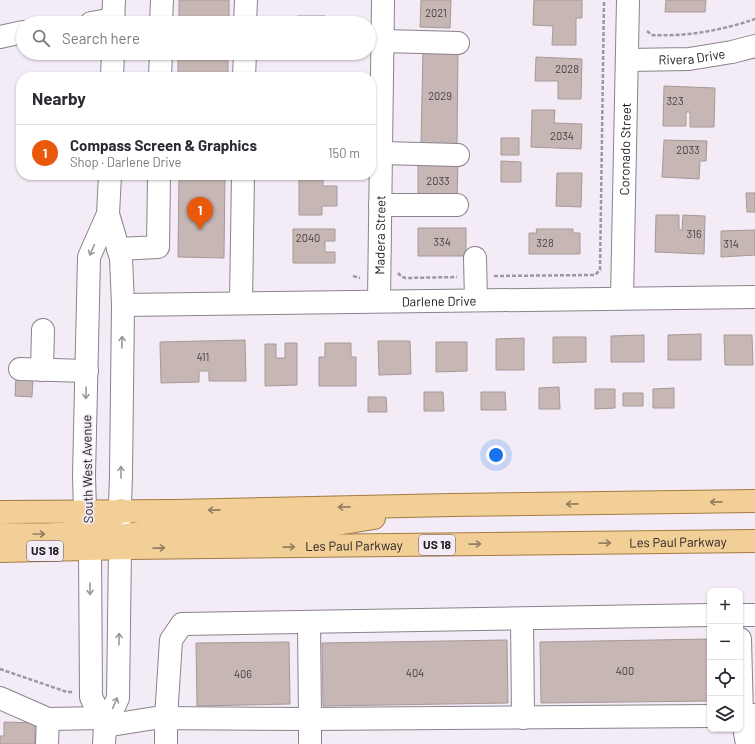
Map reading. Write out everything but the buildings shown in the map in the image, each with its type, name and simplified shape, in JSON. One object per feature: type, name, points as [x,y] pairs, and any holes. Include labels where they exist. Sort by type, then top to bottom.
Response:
[{"type":"main road","name":"US 18","points":[[0,551],[87,531],[121,510],[174,511],[452,505],[755,501]]},
{"type":"main road","points":[[0,534],[71,533],[87,531],[104,540],[119,542],[162,530],[319,527],[452,505]]},
{"type":"main road","name":"US 18","points":[[0,512],[87,531]]},
{"type":"main road","name":"Les Paul Parkway","points":[[119,542],[755,541]]},
{"type":"street","points":[[161,16],[162,0]]},
{"type":"street","points":[[245,16],[246,0]]},
{"type":"street","name":"Madera Street","points":[[379,301],[383,0]]},
{"type":"street","name":"Coronado Street","points":[[622,298],[628,0]]},
{"type":"street","points":[[0,37],[16,34]]},
{"type":"street","points":[[383,36],[458,38]]},
{"type":"street","name":"Rivera Drive","points":[[627,60],[689,59],[732,52],[755,46]]},
{"type":"street","points":[[160,72],[161,60]]},
{"type":"street","points":[[244,72],[245,60]]},
{"type":"street","points":[[381,153],[458,154]]},
{"type":"street","name":"South West Avenue","points":[[103,729],[118,698],[119,542],[121,510],[123,305],[121,258],[108,214],[110,180]]},
{"type":"street","points":[[118,249],[158,247],[159,180]]},
{"type":"street","points":[[241,303],[243,180]]},
{"type":"street","points":[[380,205],[457,205]]},
{"type":"street","name":"South West Avenue","points":[[103,729],[92,697],[84,475],[89,256],[108,214]]},
{"type":"street","points":[[476,267],[476,300]]},
{"type":"street","name":"Darlene Drive","points":[[123,305],[755,297]]},
{"type":"street","points":[[42,370],[43,330]]},
{"type":"street","points":[[20,369],[87,371]]},
{"type":"street","points":[[743,615],[755,615]]},
{"type":"street","points":[[166,744],[166,718],[171,640],[182,624],[707,616]]},
{"type":"street","points":[[522,619],[523,718]]},
{"type":"street","points":[[309,622],[310,744]]},
{"type":"street","points":[[742,660],[747,744]]},
{"type":"street","points":[[0,698],[48,719],[103,729],[155,718],[310,719],[707,716]]},
{"type":"street","points":[[48,719],[48,744]]},
{"type":"path","points":[[397,270],[402,277],[406,278],[476,267],[590,275],[595,275],[600,270],[604,0]]},
{"type":"path","points":[[646,29],[648,33],[652,35],[679,35],[707,31],[744,23],[755,19]]},
{"type":"path","points":[[0,668],[67,692],[75,692]]},
{"type":"place","name":"Compass Screen & Graphics","points":[[200,230]]}]
